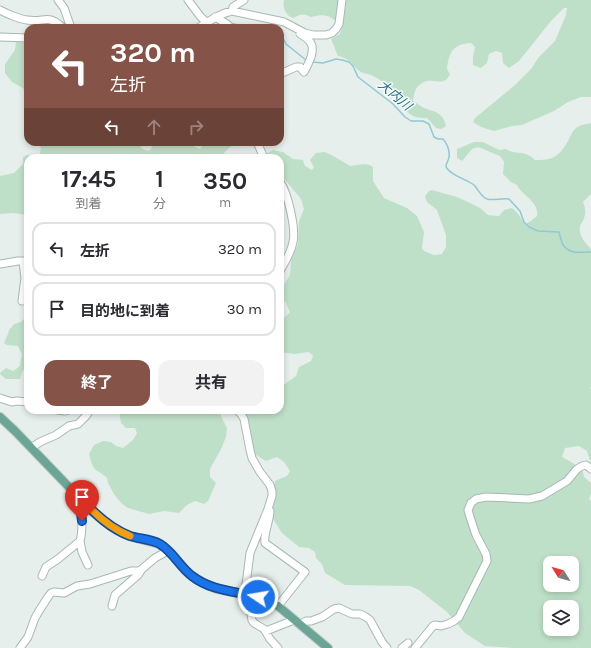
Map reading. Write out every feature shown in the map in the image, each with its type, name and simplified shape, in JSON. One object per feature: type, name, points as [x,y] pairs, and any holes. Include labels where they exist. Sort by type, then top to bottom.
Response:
[{"type":"main road","points":[[0,417],[102,520],[132,537],[159,544],[165,548],[185,570],[198,581],[217,589],[262,598],[278,606],[328,648]]},
{"type":"street","points":[[58,0],[64,8],[70,24]]},
{"type":"street","points":[[188,0],[200,16],[207,22]]},
{"type":"street","points":[[232,11],[233,8],[244,0]]},
{"type":"street","points":[[204,24],[215,17],[232,11],[284,22],[305,33],[313,35],[326,35],[332,33],[339,24],[342,0]]},
{"type":"street","points":[[0,10],[30,21],[50,19],[58,24]]},
{"type":"street","points":[[215,17],[227,24]]},
{"type":"street","points":[[284,72],[296,67],[300,67],[304,72],[313,50],[313,46],[307,38],[297,32],[297,29]]},
{"type":"street","points":[[0,37],[24,38]]},
{"type":"street","points":[[284,190],[294,233],[294,241],[284,263]]},
{"type":"street","points":[[0,264],[24,261]]},
{"type":"street","points":[[22,301],[24,286]]},
{"type":"street","points":[[0,398],[12,402],[24,402]]},
{"type":"street","points":[[31,448],[56,435],[69,426],[78,424],[87,414]]},
{"type":"street","points":[[241,414],[244,419],[252,458],[256,467],[270,485],[272,491],[268,509],[250,553],[248,594],[250,609],[254,623],[266,631],[270,639],[278,648]]},
{"type":"street","points":[[415,648],[433,626],[448,624],[459,617],[479,575],[486,564],[486,554],[476,534],[468,510],[471,502],[476,499],[486,497],[529,499],[542,496],[567,481],[582,466],[586,466],[591,469]]},
{"type":"street","points":[[82,500],[80,504],[82,521],[80,541],[82,552],[88,565]]},
{"type":"street","points":[[268,509],[270,511],[270,515],[264,539],[265,543],[305,572],[278,606]]},
{"type":"street","points":[[42,576],[46,567],[80,541]]},
{"type":"street","points":[[112,606],[115,595],[138,575],[142,569],[155,558],[164,553],[165,548]]},
{"type":"street","points":[[20,648],[28,637],[35,618],[51,593],[64,593],[76,586],[90,584],[125,572],[142,569]]},
{"type":"street","points":[[266,631],[297,622],[311,621],[322,617],[334,608],[339,608],[352,614],[360,614],[370,620],[387,648]]},
{"type":"green space","points":[[284,0],[591,0],[591,97],[581,97],[568,102],[554,111],[522,125],[494,131],[481,127],[473,122],[475,118],[515,85],[555,41],[566,15],[567,8],[564,8],[551,21],[519,61],[509,68],[503,63],[502,53],[496,51],[489,54],[487,63],[481,68],[473,65],[475,47],[471,43],[456,47],[449,58],[447,69],[450,74],[448,78],[440,82],[423,82],[416,89],[413,98],[413,101],[424,108],[435,112],[443,118],[446,126],[441,129],[436,128],[427,118],[415,117],[410,114],[405,110],[397,95],[387,86],[372,75],[361,72],[343,57],[338,56],[331,39],[340,34],[342,27],[334,20],[328,16],[321,15],[311,17],[302,14],[293,18],[285,11]]},
{"type":"green space","points":[[16,42],[24,43],[24,90],[12,82],[5,73],[5,64],[15,50]]},
{"type":"green space","points":[[591,123],[591,194],[583,202],[585,214],[580,225],[580,233],[591,249],[591,464],[587,451],[579,446],[565,448],[562,457],[573,463],[583,472],[584,477],[591,483],[591,493],[589,499],[591,501],[591,648],[513,648],[485,646],[465,633],[447,612],[419,590],[410,586],[345,585],[325,573],[322,564],[316,558],[315,552],[309,548],[299,547],[282,533],[273,519],[273,511],[271,508],[275,481],[287,476],[290,471],[284,462],[277,457],[266,461],[256,455],[249,437],[248,418],[246,414],[284,414],[284,384],[296,376],[299,367],[311,361],[313,356],[309,352],[294,354],[284,353],[284,318],[290,312],[284,301],[284,285],[290,275],[291,260],[298,244],[299,221],[304,209],[301,199],[284,179],[284,154],[266,154],[273,150],[283,152],[293,159],[303,160],[305,166],[312,170],[314,167],[310,160],[316,153],[325,152],[350,166],[362,164],[371,165],[373,167],[373,181],[384,198],[407,208],[417,216],[424,232],[422,248],[424,251],[434,255],[442,254],[446,247],[446,235],[437,210],[427,202],[425,196],[429,191],[432,190],[457,197],[480,208],[488,215],[499,216],[504,210],[512,208],[525,224],[537,216],[536,207],[533,203],[517,185],[511,182],[503,174],[504,162],[500,156],[478,147],[472,149],[462,161],[457,158],[457,149],[474,142],[483,142],[499,150],[506,149],[527,155],[535,160],[546,160],[559,154],[576,128],[581,125]]},
{"type":"green space","points":[[40,146],[140,146],[142,149],[149,151],[153,146],[193,146],[200,149],[202,146],[231,146],[223,154],[40,154],[41,148]]},
{"type":"green space","points":[[23,157],[24,214],[13,213],[0,214],[0,176],[14,173],[23,164]]},
{"type":"green space","points":[[24,319],[24,369],[20,379],[6,379],[0,373],[6,368],[13,371],[20,366],[22,354],[18,346],[7,345],[4,343],[9,330],[14,324],[21,322]]},
{"type":"green space","points":[[120,414],[221,414],[227,428],[226,437],[210,469],[210,477],[216,483],[208,501],[204,504],[195,501],[187,505],[179,513],[164,511],[149,514],[128,508],[121,503],[114,494],[107,478],[93,467],[89,454],[94,445],[103,441],[111,442],[116,446],[123,448],[133,440],[137,433],[135,428],[126,428],[121,423]]},
{"type":"waterway","name":"大内川","points":[[284,40],[286,44],[306,60]]},
{"type":"waterway","name":"大内川","points":[[312,62],[323,63],[336,59],[349,62],[353,66],[358,77],[393,104],[405,117],[411,121],[423,121],[429,124],[434,137],[443,139],[449,150],[449,158],[446,166],[450,172],[474,185],[481,195],[487,199],[509,199],[520,211],[524,222],[529,227],[538,231],[559,232],[563,245],[572,252],[591,252]]},
{"type":"slow traffic","points":[[92,510],[102,520],[130,536]]},
{"type":"route","points":[[82,521],[80,504],[82,500],[94,513],[111,526],[132,537],[159,544],[165,548],[185,570],[198,581],[217,589],[245,593],[258,597]]}]
